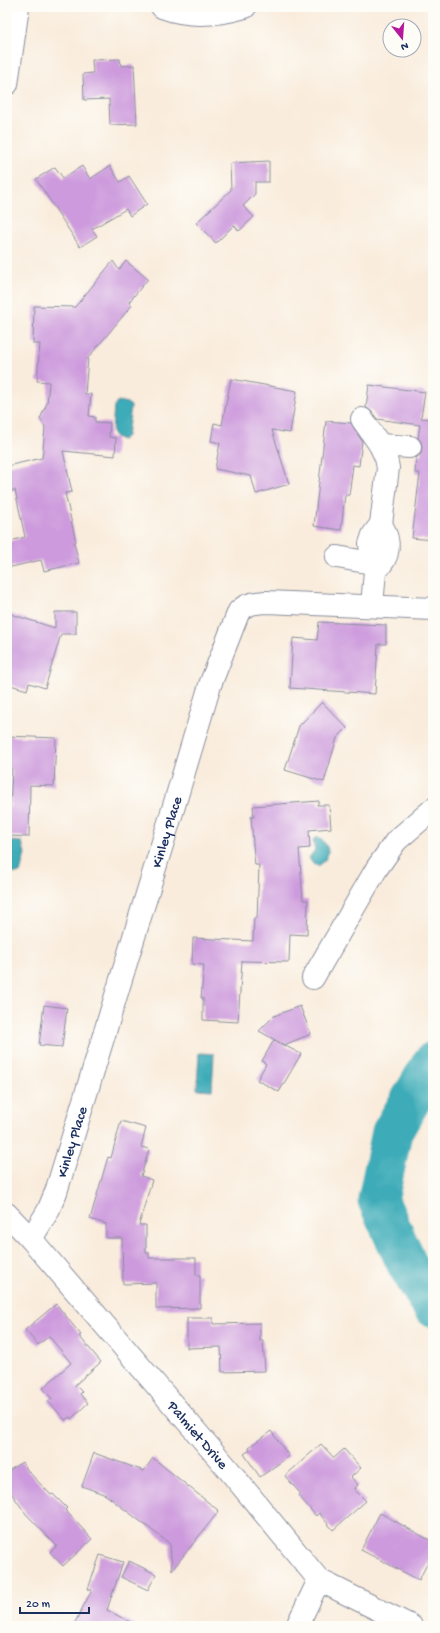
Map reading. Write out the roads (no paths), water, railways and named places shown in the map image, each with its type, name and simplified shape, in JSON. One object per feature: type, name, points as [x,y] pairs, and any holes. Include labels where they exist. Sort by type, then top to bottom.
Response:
[{"type":"street","points":[[7,84],[18,7]]},
{"type":"street","points":[[162,7],[171,11],[204,14],[233,11],[245,7]]},
{"type":"street","points":[[362,420],[380,445],[386,458],[388,468],[381,524],[373,535],[370,544],[373,567],[372,606]]},
{"type":"street","points":[[380,445],[410,447]]},
{"type":"street","points":[[336,557],[373,567]]},
{"type":"street","name":"Kinley Place","points":[[31,1239],[48,1211],[62,1173],[210,685],[239,611],[252,603],[266,602],[433,609]]},
{"type":"street","points":[[312,978],[377,868],[396,841],[433,809]]},
{"type":"street","name":"Palmiet Drive","points":[[7,1214],[31,1239],[228,1469],[319,1580],[411,1626]]},
{"type":"street","points":[[297,1626],[319,1580]]},
{"type":"water","points":[[118,401],[127,403],[131,406],[127,436],[122,440],[112,433],[114,406]]},
{"type":"water","points":[[316,837],[325,843],[328,851],[326,859],[318,866],[313,864],[309,858],[315,850],[313,840]]},
{"type":"water","points":[[10,841],[22,842],[25,854],[20,873],[8,873]]},
{"type":"water","points":[[199,1053],[214,1054],[212,1090],[197,1089]]},
{"type":"waterway","points":[[433,1062],[392,1132],[378,1200],[407,1264],[433,1307]]}]
